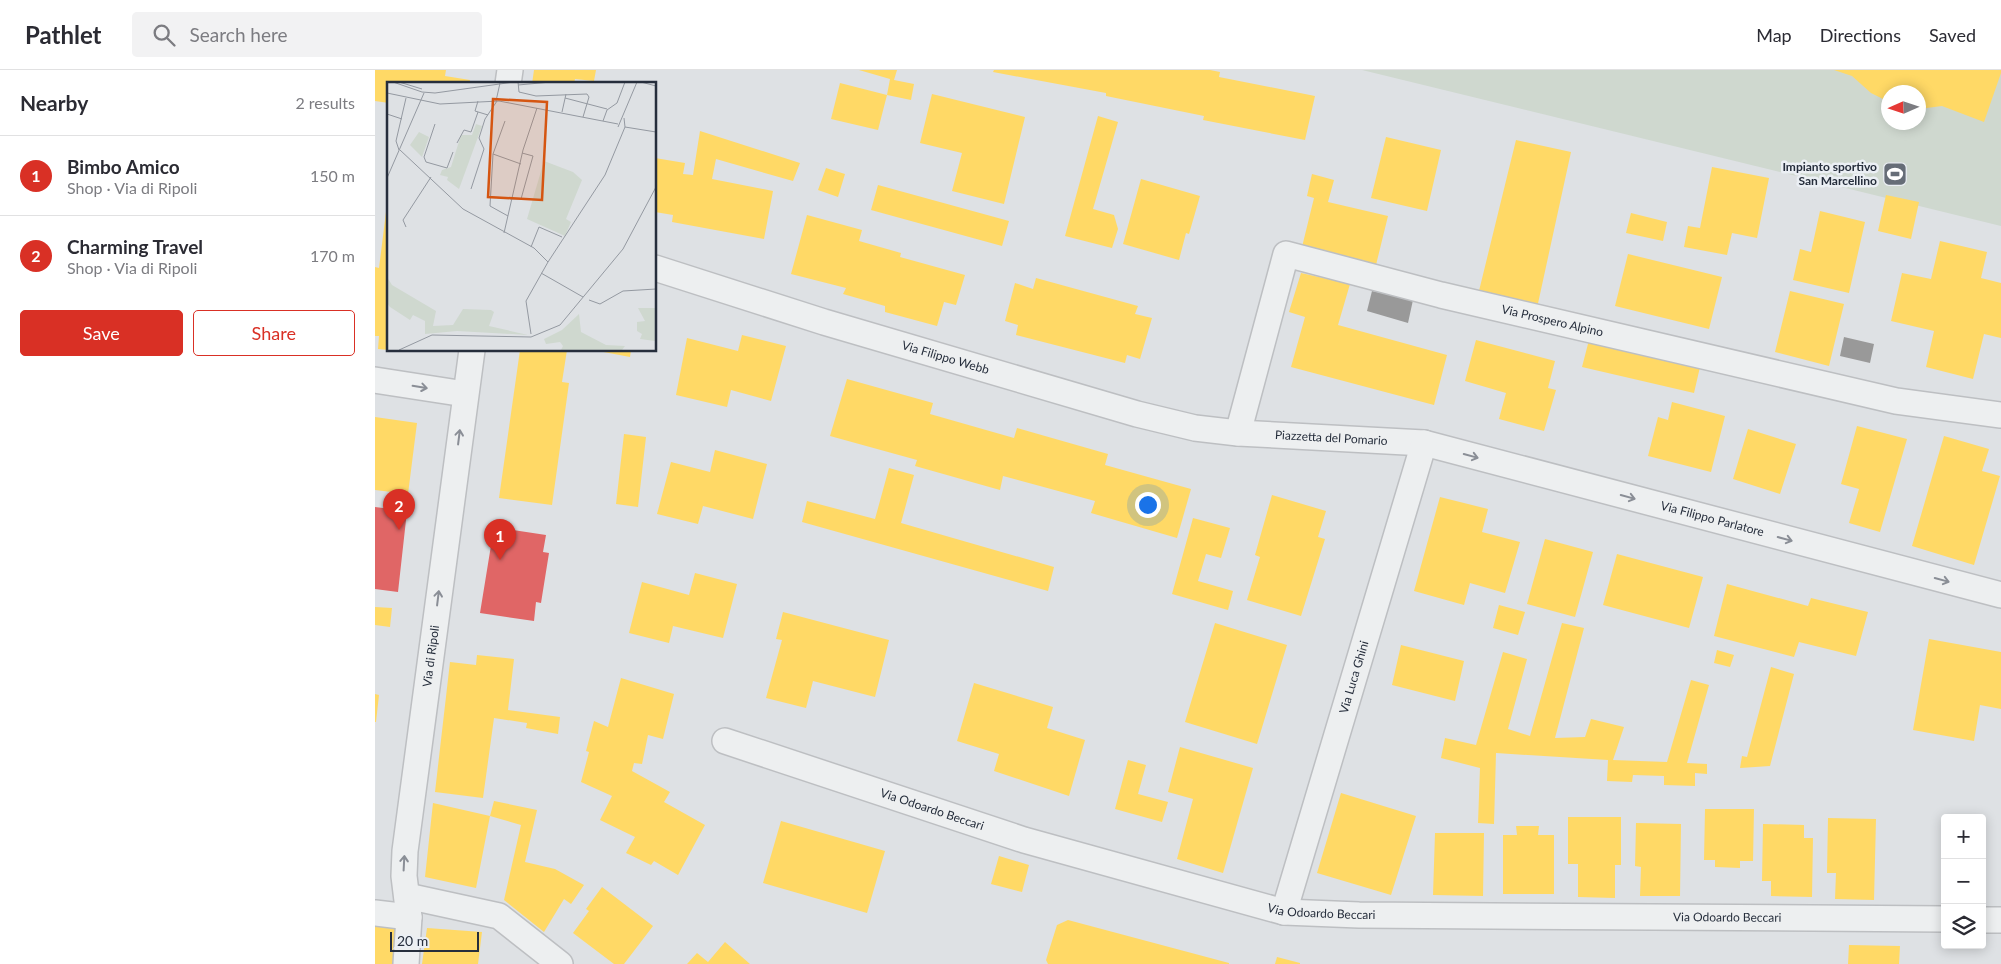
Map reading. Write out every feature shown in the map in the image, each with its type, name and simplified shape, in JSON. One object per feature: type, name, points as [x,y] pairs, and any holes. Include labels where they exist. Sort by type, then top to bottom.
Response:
[{"type":"street","name":"Via Prospero Alpino","points":[[1238,433],[1287,254],[1441,295],[1896,401],[2001,416]]},
{"type":"street","name":"Via Filippo Webb","points":[[656,268],[779,309],[1137,414],[1195,428],[1238,433]]},
{"type":"street","name":"Via di Ripoli","points":[[406,964],[408,907],[404,876],[405,851],[472,351]]},
{"type":"street","points":[[375,380],[465,394]]},
{"type":"street","name":"Piazzetta del Pomario","points":[[1238,433],[1424,443]]},
{"type":"street","name":"Via Filippo Parlatore","points":[[1424,443],[2001,595]]},
{"type":"street","name":"Via Luca Ghini","points":[[1284,912],[1424,443]]},
{"type":"street","name":"Via Odoardo Beccari","points":[[725,742],[1024,840],[1284,912],[1359,915],[1941,919]]},
{"type":"street","points":[[375,913],[408,907],[499,916],[560,964]]},
{"type":"street","points":[[1986,920],[2001,920]]},
{"type":"shaded area","name":"Impianto sportivo San Marcellino","points":[[1362,70],[2001,70],[2001,226]]},
{"type":"building: Homes","points":[[375,70],[446,70],[445,76],[470,80],[470,82],[387,82],[387,103],[375,101]]},
{"type":"building: Homes","points":[[534,70],[596,70],[594,81],[575,79],[574,82],[532,82]]},
{"type":"building: Homes","points":[[859,70],[897,70],[894,80],[914,84],[911,100],[887,95],[890,79]]},
{"type":"building: Homes","points":[[994,70],[1210,70],[1220,72],[1219,77],[1315,96],[1305,140],[1203,120],[1204,116],[1106,96],[1106,93],[993,72]]},
{"type":"building: Homes","points":[[1834,70],[2001,70],[1984,122],[1942,106],[1926,108],[1926,85],[1881,85],[1881,98],[1871,93],[1852,76]]},
{"type":"building: Homes","points":[[840,83],[887,95],[878,130],[831,119]]},
{"type":"building: Homes","points":[[932,94],[1025,117],[1004,204],[952,191],[962,153],[920,143]]},
{"type":"building: Homes","points":[[1098,116],[1118,122],[1093,209],[1114,215],[1118,229],[1112,248],[1065,236]]},
{"type":"building: Homes","points":[[700,131],[800,163],[793,181],[716,159],[712,179],[773,191],[764,239],[672,222],[673,215],[656,212],[656,158],[685,163],[683,174],[693,175]]},
{"type":"building: Homes","points":[[1386,137],[1441,150],[1427,211],[1371,198]]},
{"type":"building: Homes","points":[[1516,140],[1571,152],[1537,308],[1478,295]]},
{"type":"building: Homes","points":[[1712,167],[1769,178],[1757,238],[1732,233],[1727,255],[1684,247],[1688,226],[1700,228]]},
{"type":"building: Homes","points":[[826,168],[845,174],[838,197],[818,190]]},
{"type":"building: Homes","points":[[1312,174],[1334,180],[1328,202],[1388,216],[1376,265],[1302,247],[1314,198],[1307,196]]},
{"type":"building: Homes","points":[[1141,179],[1200,196],[1189,234],[1186,233],[1179,260],[1123,244]]},
{"type":"building: Homes","points":[[878,185],[1009,221],[1002,246],[871,210]]},
{"type":"building: Homes","points":[[1886,195],[1919,202],[1911,239],[1878,231]]},
{"type":"building: Homes","points":[[387,204],[387,350],[378,349],[379,336],[375,336],[375,267],[379,268]]},
{"type":"building: Homes","points":[[1820,211],[1865,222],[1849,293],[1793,280],[1800,249],[1811,252]]},
{"type":"building: Homes","points":[[1631,213],[1667,222],[1663,241],[1626,233]]},
{"type":"building: Homes","points":[[807,215],[862,230],[859,241],[901,253],[900,257],[965,275],[956,305],[944,302],[937,326],[885,312],[885,306],[843,294],[846,288],[791,274]]},
{"type":"building: Homes","points":[[1940,241],[1987,252],[1981,278],[2001,283],[2001,338],[1984,334],[1973,379],[1926,367],[1934,331],[1891,321],[1902,273],[1931,279]]},
{"type":"building: Homes","points":[[1628,254],[1722,277],[1709,329],[1615,306]]},
{"type":"building: Homes","points":[[1301,273],[1350,284],[1338,325],[1447,355],[1434,405],[1291,367],[1305,317],[1289,312]]},
{"type":"building: Homes","points":[[1036,278],[1138,306],[1135,314],[1152,318],[1140,359],[1127,355],[1125,363],[1016,335],[1018,325],[1005,321],[1015,283],[1033,289]]},
{"type":"building: Homes","points":[[1790,291],[1844,304],[1829,366],[1775,352]]},
{"type":"building: Homes","points":[[742,335],[786,346],[771,401],[731,390],[727,407],[676,395],[687,338],[738,351]]},
{"type":"building: Homes","points":[[1476,340],[1555,361],[1548,388],[1556,390],[1544,431],[1499,419],[1506,393],[1465,381]]},
{"type":"building: Homes","points":[[1589,340],[1700,367],[1694,393],[1582,367]]},
{"type":"building: Homes","points":[[520,351],[567,351],[562,382],[569,383],[552,505],[499,498]]},
{"type":"building: Homes","points":[[598,351],[631,351],[630,357]]},
{"type":"building: Homes","points":[[847,379],[933,403],[930,414],[1014,438],[1017,428],[1108,454],[1105,465],[1191,489],[1177,538],[1091,513],[1095,501],[1003,476],[1000,490],[915,466],[917,460],[830,436]]},
{"type":"building: Homes","points":[[1672,402],[1725,416],[1711,472],[1648,456],[1658,417],[1668,420]]},
{"type":"building: Homes","points":[[375,417],[417,423],[408,494],[375,490]]},
{"type":"building: Homes","points":[[1857,426],[1907,439],[1880,532],[1849,523],[1859,489],[1841,484]]},
{"type":"building: Homes","points":[[1748,429],[1796,444],[1780,494],[1733,479]]},
{"type":"building: Homes","points":[[624,434],[646,437],[638,507],[616,504]]},
{"type":"building: Homes","points":[[1944,436],[1989,449],[1982,471],[2000,476],[1974,565],[1912,546]]},
{"type":"building: Homes","points":[[715,450],[767,464],[753,519],[703,506],[698,524],[657,514],[671,462],[710,472]]},
{"type":"building: Homes","points":[[889,468],[914,475],[901,523],[1054,567],[1048,591],[802,522],[807,501],[875,519]]},
{"type":"building: Homes","points":[[1272,495],[1326,511],[1318,537],[1325,539],[1301,616],[1247,600],[1260,557],[1255,555]]},
{"type":"building: Homes","points":[[1440,497],[1488,509],[1482,532],[1520,542],[1505,593],[1470,583],[1464,605],[1414,591]]},
{"type":"building: Homes","points":[[1193,518],[1230,528],[1221,558],[1206,554],[1198,581],[1233,591],[1228,610],[1172,594]]},
{"type":"building: Homes","points":[[1545,539],[1593,552],[1575,617],[1527,604]]},
{"type":"building: Homes","points":[[1617,554],[1703,577],[1689,628],[1603,605]]},
{"type":"building: Homes","points":[[695,573],[737,584],[723,638],[673,626],[669,643],[629,633],[642,582],[689,595]]},
{"type":"building: Homes","points":[[1727,584],[1808,606],[1811,598],[1868,612],[1856,656],[1799,642],[1794,657],[1714,636]]},
{"type":"building: Homes","points":[[1499,605],[1525,612],[1518,635],[1493,628]]},
{"type":"building: Homes","points":[[375,607],[392,608],[390,627],[375,625]]},
{"type":"building: Homes","points":[[783,612],[889,640],[875,697],[813,681],[806,708],[766,698],[782,640],[776,639]]},
{"type":"building: Homes","points":[[1215,623],[1287,645],[1257,744],[1185,722]]},
{"type":"building: Homes","points":[[1562,623],[1584,628],[1555,738],[1585,737],[1591,719],[1624,727],[1613,760],[1667,762],[1691,680],[1709,685],[1687,763],[1707,764],[1707,774],[1695,773],[1695,786],[1664,785],[1664,776],[1633,775],[1632,782],[1607,781],[1608,760],[1496,753],[1494,824],[1478,823],[1480,768],[1441,758],[1445,738],[1476,745],[1503,652],[1527,659],[1508,729],[1530,736]]},
{"type":"building: Homes","points":[[1929,639],[2001,652],[2001,709],[1980,705],[1974,741],[1913,730]]},
{"type":"building: Homes","points":[[1401,645],[1464,661],[1455,701],[1392,685]]},
{"type":"building: Homes","points":[[1717,650],[1734,655],[1730,667],[1714,663]]},
{"type":"building: Homes","points":[[477,655],[514,659],[508,710],[560,717],[558,734],[526,728],[527,723],[494,718],[483,798],[435,792],[450,662],[476,665]]},
{"type":"building: Homes","points":[[1771,667],[1794,674],[1770,766],[1740,768],[1742,756],[1747,757]]},
{"type":"building: Homes","points":[[621,678],[674,694],[663,739],[648,735],[642,764],[634,763],[632,771],[670,792],[664,802],[705,825],[678,875],[654,861],[651,865],[626,853],[635,837],[600,820],[612,796],[581,782],[589,752],[586,751],[594,721],[608,727]]},
{"type":"building: Homes","points":[[974,683],[1053,707],[1047,728],[1085,740],[1069,796],[994,771],[999,754],[957,741]]},
{"type":"building: Homes","points":[[375,694],[379,695],[376,722],[375,722]]},
{"type":"building: Homes","points":[[1180,747],[1253,768],[1223,873],[1177,859],[1193,799],[1168,792]]},
{"type":"building: Homes","points":[[1128,760],[1146,765],[1138,794],[1168,802],[1162,822],[1115,809]]},
{"type":"building: Homes","points":[[1341,793],[1416,816],[1391,895],[1317,873]]},
{"type":"building: Homes","points":[[494,801],[537,810],[525,862],[555,869],[584,885],[571,904],[564,899],[544,932],[504,900],[521,825],[490,816]]},
{"type":"building: Homes","points":[[433,803],[490,816],[476,888],[425,877]]},
{"type":"building: Homes","points":[[1705,809],[1754,809],[1753,861],[1740,861],[1740,868],[1715,867],[1715,860],[1704,860]]},
{"type":"building: Homes","points":[[1568,817],[1621,817],[1621,865],[1615,865],[1615,898],[1578,897],[1578,864],[1568,864]]},
{"type":"building: Homes","points":[[1828,818],[1876,819],[1874,900],[1835,899],[1836,873],[1827,873]]},
{"type":"building: Homes","points":[[781,821],[885,851],[867,913],[763,883]]},
{"type":"building: Homes","points":[[1636,823],[1681,824],[1680,896],[1640,896],[1641,867],[1635,866]]},
{"type":"building: Homes","points":[[1763,824],[1804,825],[1804,838],[1813,838],[1812,897],[1771,896],[1771,881],[1762,881]]},
{"type":"building: Homes","points":[[1516,826],[1539,826],[1538,835],[1554,835],[1554,894],[1503,894],[1503,835],[1517,835]]},
{"type":"building: Homes","points":[[1435,833],[1484,833],[1483,896],[1433,895]]},
{"type":"building: Homes","points":[[999,856],[1029,865],[1022,892],[991,884]]},
{"type":"building: Homes","points":[[602,887],[653,926],[624,964],[614,964],[573,933],[589,911],[586,909]]},
{"type":"building: Homes","points":[[1068,920],[1229,964],[1048,964],[1046,960],[1057,925]]},
{"type":"building: Homes","points":[[375,924],[399,928],[396,964],[375,964]]},
{"type":"building: Homes","points":[[427,928],[482,932],[478,964],[422,964]]},
{"type":"building: Homes","points":[[725,942],[750,964],[687,964],[697,953],[708,962]]},
{"type":"building: Homes","points":[[1849,945],[1900,946],[1899,964],[1848,964]]},
{"type":"building: Homes","points":[[1277,957],[1300,963],[1300,964],[1275,964]]},
{"type":"building: Shops","points":[[375,507],[407,511],[398,592],[375,589]]},
{"type":"building: Shops","points":[[494,527],[546,535],[543,552],[549,553],[541,603],[536,602],[534,621],[480,613]]},
{"type":"building: Industry","points":[[1372,291],[1413,300],[1408,323],[1367,311]]},
{"type":"building: Industry","points":[[1844,337],[1874,344],[1870,363],[1840,356]]},
{"type":"place","name":"Impianto sportivo San Marcellino","points":[[1895,174]]},
{"type":"place","name":"Charming Travel","points":[[399,530]]},
{"type":"place","name":"Bimbo Amico","points":[[500,560]]}]
